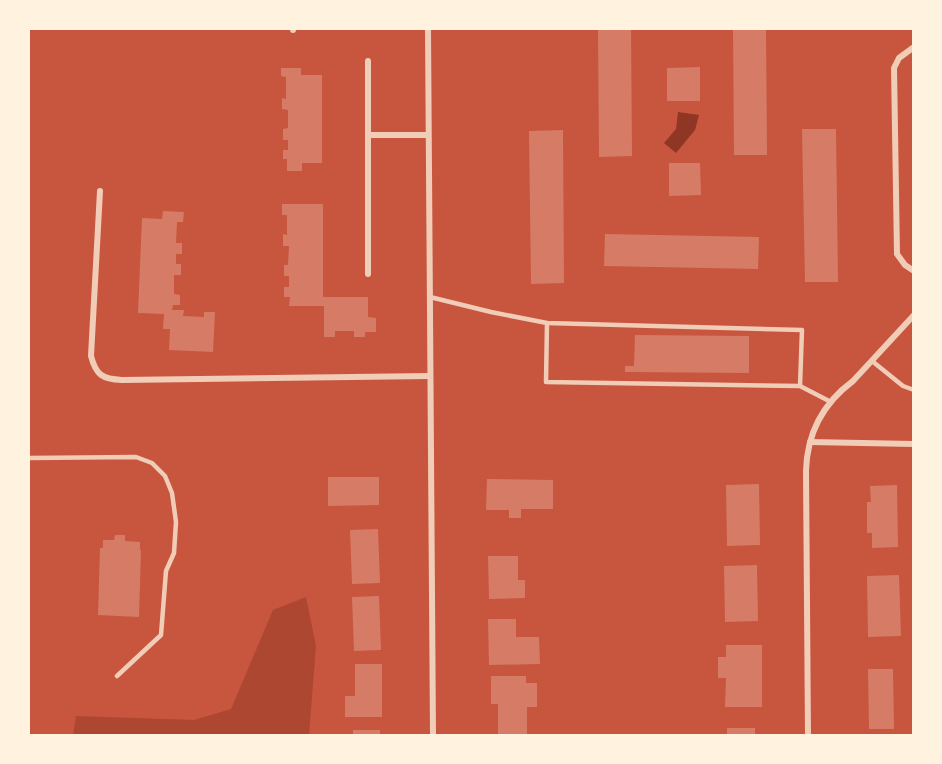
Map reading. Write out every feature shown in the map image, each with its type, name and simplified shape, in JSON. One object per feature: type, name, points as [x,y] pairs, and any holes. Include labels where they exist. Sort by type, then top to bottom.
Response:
[{"type":"street","points":[[428,28],[433,735]]},
{"type":"street","points":[[914,47],[898,58],[894,68],[897,254],[904,265],[914,271]]},
{"type":"street","points":[[368,61],[368,274]]},
{"type":"street","points":[[368,135],[428,135]]},
{"type":"street","points":[[100,191],[91,356],[96,371],[101,375],[110,379],[122,380],[430,376]]},
{"type":"street","points":[[808,735],[806,471],[810,442],[824,409],[854,381],[914,315]]},
{"type":"street","points":[[810,442],[914,444]]},
{"type":"lane","points":[[429,297],[547,323],[801,330],[800,386]]},
{"type":"lane","points":[[547,323],[546,382],[800,386],[831,402]]},
{"type":"lane","points":[[872,361],[903,386],[914,390]]},
{"type":"lane","points":[[28,458],[136,457],[152,463],[165,476],[172,493],[176,522],[174,552],[166,571],[160,635],[117,676]]},
{"type":"shaded area","points":[[678,112],[699,115],[695,130],[676,153],[664,143],[676,129]]},
{"type":"shaded area","points":[[306,597],[316,646],[309,735],[73,735],[76,716],[194,720],[231,709],[273,610]]},
{"type":"building","points":[[598,28],[631,28],[632,156],[599,157]]},
{"type":"building","points":[[733,28],[766,28],[767,155],[734,155]]},
{"type":"building","points":[[700,67],[700,101],[667,101],[667,68]]},
{"type":"building","points":[[281,68],[301,68],[301,75],[322,75],[322,163],[302,163],[302,171],[287,171],[287,159],[283,159],[283,150],[288,150],[288,140],[283,140],[283,129],[288,128],[288,110],[282,109],[282,98],[286,99],[286,77],[281,76]]},
{"type":"building","points":[[802,129],[836,129],[838,282],[805,282]]},
{"type":"building","points":[[563,130],[564,283],[531,284],[529,131]]},
{"type":"building","points":[[669,163],[700,163],[701,195],[669,196]]},
{"type":"building","points":[[282,204],[323,204],[323,297],[368,297],[368,317],[376,318],[376,332],[365,332],[365,337],[354,337],[354,331],[335,331],[335,337],[324,337],[324,306],[289,306],[290,297],[284,297],[284,287],[289,287],[289,276],[284,276],[284,265],[288,265],[289,246],[283,246],[283,234],[287,235],[287,215],[282,215]]},
{"type":"building","points":[[163,211],[184,212],[183,222],[177,222],[176,243],[182,243],[182,254],[176,254],[176,264],[181,264],[181,275],[174,275],[174,294],[180,295],[180,305],[173,305],[172,310],[184,310],[183,316],[204,317],[204,312],[215,312],[213,352],[169,350],[170,329],[163,329],[164,314],[138,313],[142,218],[162,219]]},
{"type":"building","points":[[605,234],[759,237],[758,269],[604,266]]},
{"type":"building","points":[[635,335],[749,336],[749,373],[625,372],[625,366],[634,366]]},
{"type":"building","points":[[328,477],[379,477],[379,505],[328,506]]},
{"type":"building","points":[[487,479],[553,480],[553,509],[521,509],[521,518],[509,518],[509,510],[486,510]]},
{"type":"building","points":[[759,484],[760,545],[727,546],[726,485]]},
{"type":"building","points":[[897,485],[898,547],[872,548],[872,533],[867,533],[867,502],[871,502],[870,486]]},
{"type":"building","points":[[378,529],[380,583],[352,584],[350,530]]},
{"type":"building","points":[[115,535],[125,535],[125,541],[140,542],[139,617],[98,615],[100,548],[103,548],[103,540],[114,540]]},
{"type":"building","points":[[488,556],[518,556],[518,580],[525,580],[525,598],[489,599]]},
{"type":"building","points":[[757,565],[758,621],[725,622],[724,566]]},
{"type":"building","points":[[899,575],[901,636],[868,637],[867,576]]},
{"type":"building","points":[[379,596],[381,650],[354,651],[352,597]]},
{"type":"building","points":[[488,619],[516,619],[516,637],[539,637],[540,664],[489,665]]},
{"type":"building","points":[[726,645],[762,645],[762,707],[725,707],[726,678],[718,678],[718,657],[726,657]]},
{"type":"building","points":[[355,664],[382,664],[382,717],[345,717],[345,696],[355,696]]},
{"type":"building","points":[[868,669],[893,669],[894,729],[869,729]]},
{"type":"building","points":[[491,676],[526,676],[526,683],[537,683],[537,707],[527,707],[527,734],[498,734],[498,704],[491,704]]},
{"type":"building","points":[[727,728],[755,728],[755,736],[727,736]]},
{"type":"building","points":[[353,730],[380,730],[380,736],[353,736]]}]
